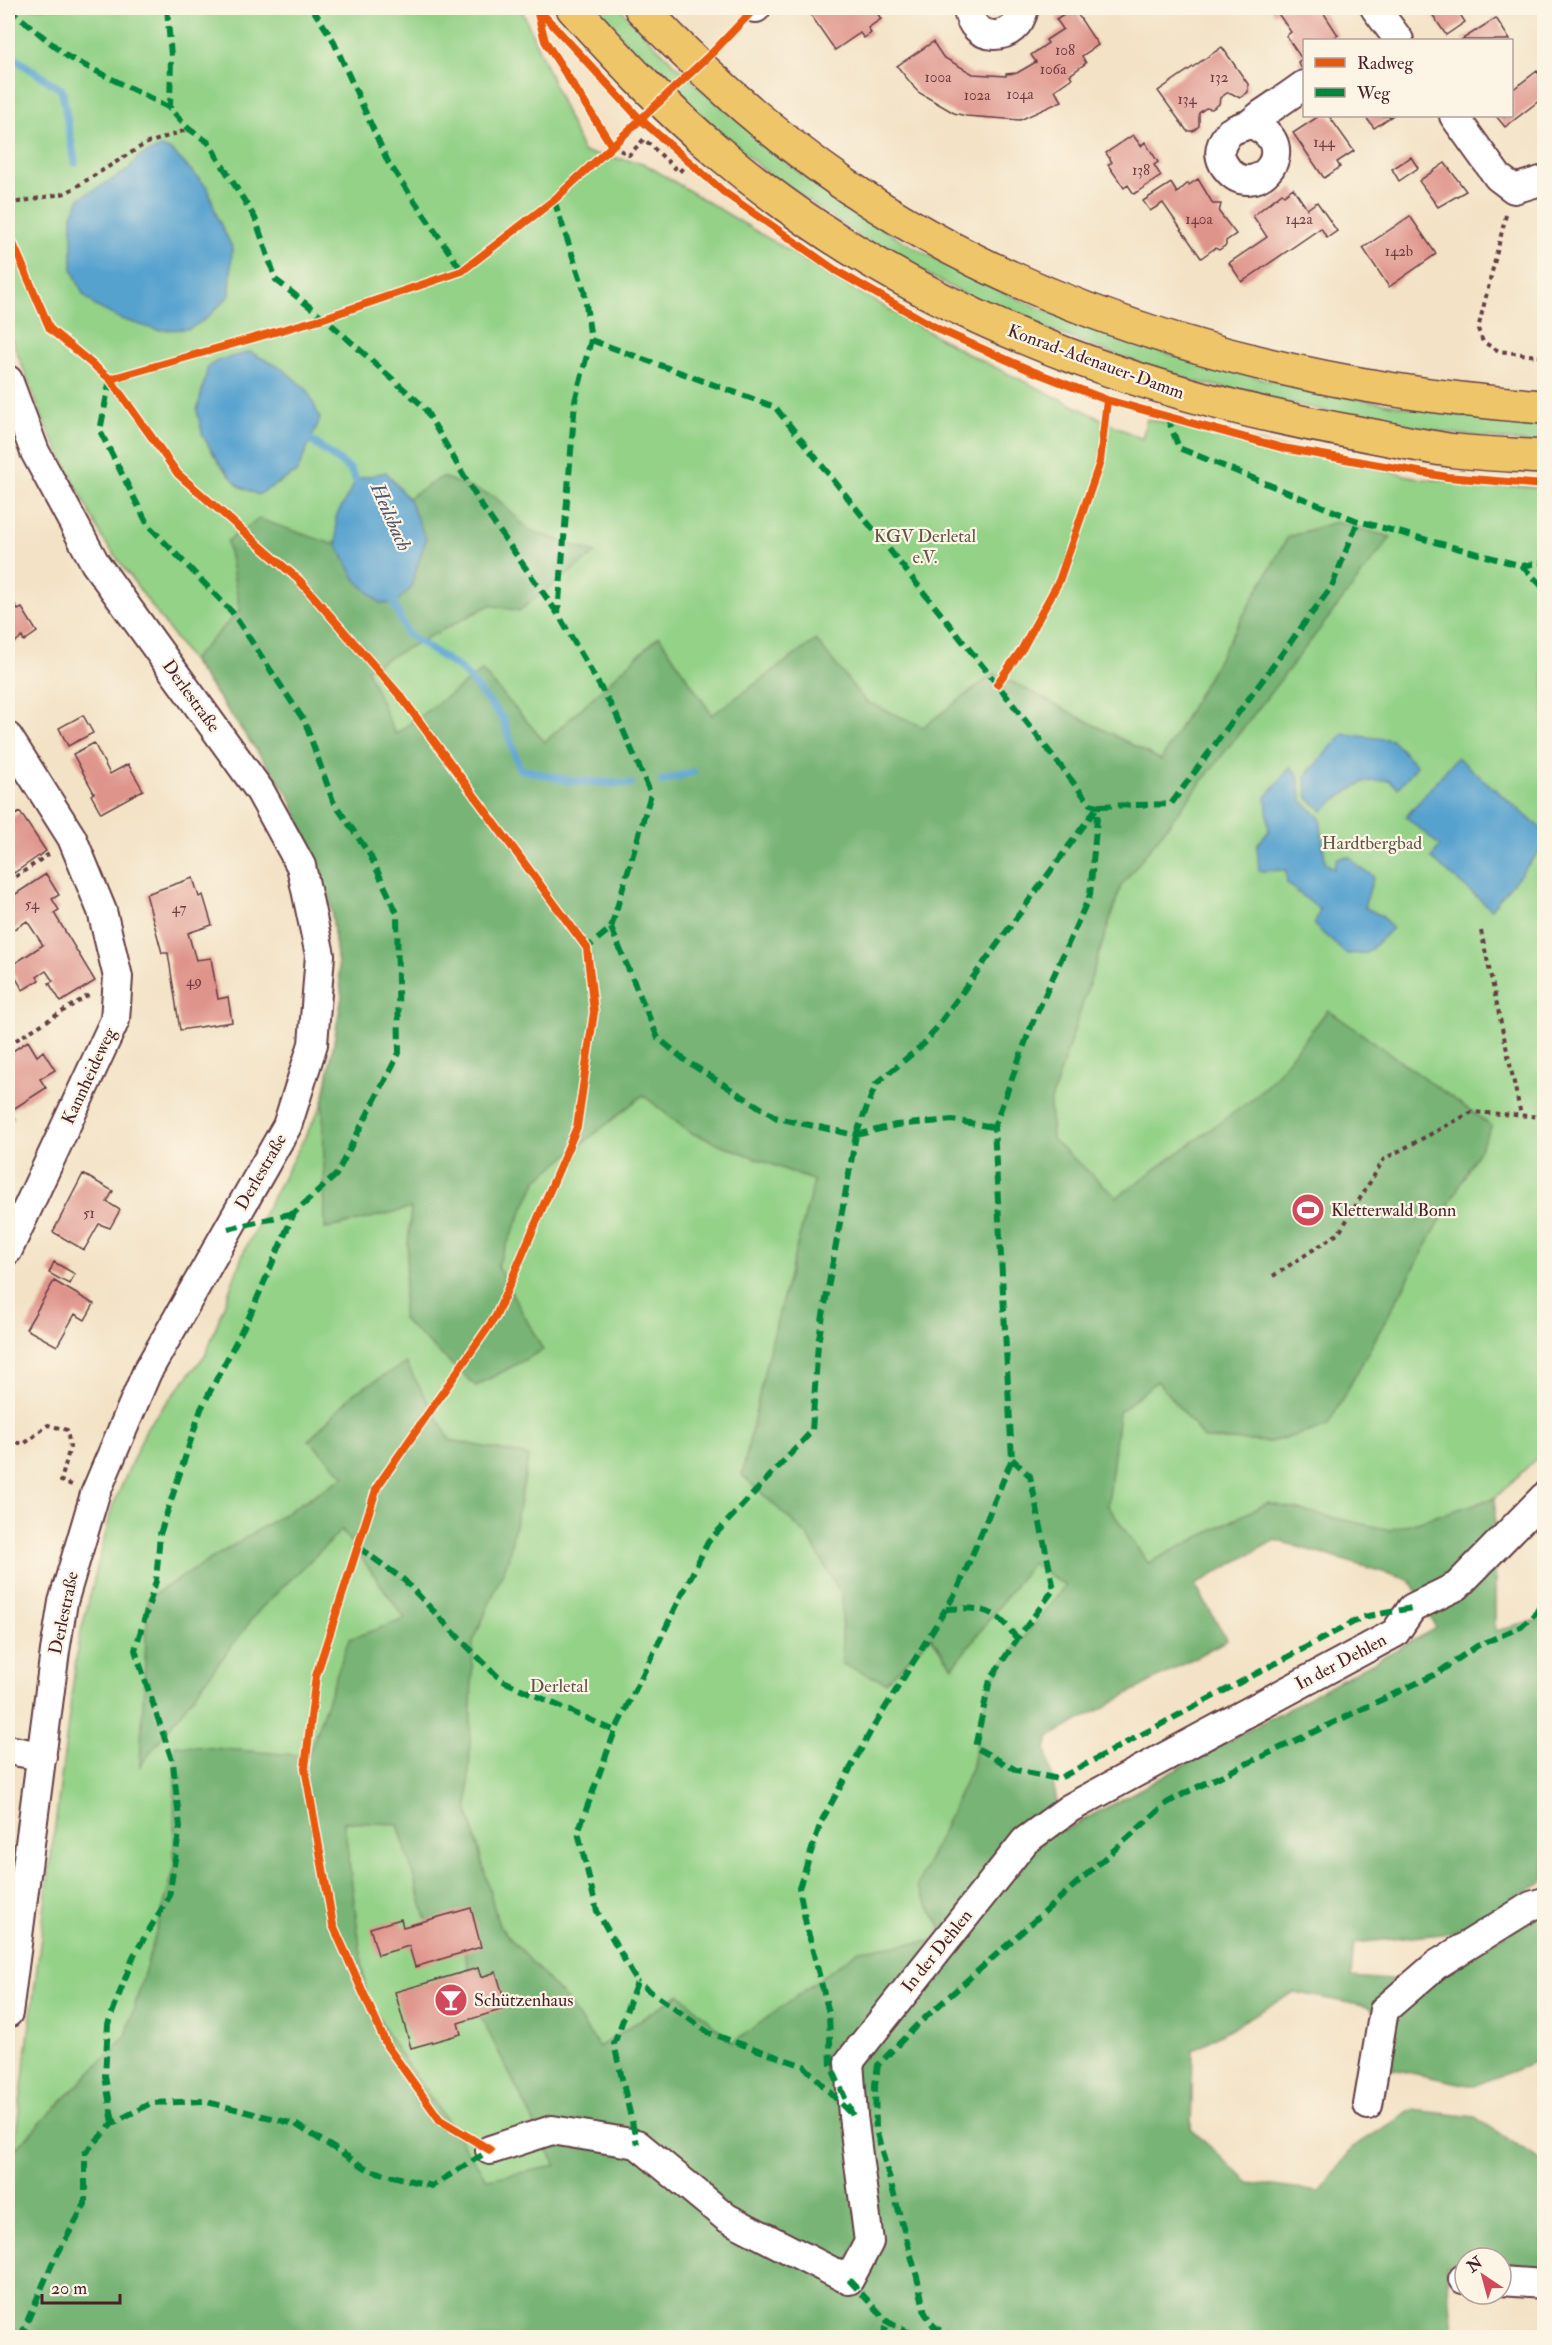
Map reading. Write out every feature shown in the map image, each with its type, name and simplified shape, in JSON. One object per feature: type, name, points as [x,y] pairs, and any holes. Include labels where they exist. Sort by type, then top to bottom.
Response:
[{"type":"main road","name":"Konrad-Adenauer-Damm","points":[[573,8],[636,77],[717,152],[829,234],[904,280],[970,314],[1042,346],[1171,391],[1235,409],[1455,451],[1545,457]]},
{"type":"main road","points":[[641,8],[752,114],[844,184],[905,222],[993,269],[1064,300],[1140,328],[1263,363],[1384,388],[1545,407]]},
{"type":"street","points":[[968,8],[972,21],[982,32],[998,35],[1014,29],[1024,8]]},
{"type":"street","points":[[1247,125],[1303,86]]},
{"type":"street","points":[[1455,117],[1498,177],[1514,189],[1545,180]]},
{"type":"street","name":"Derlestraße","points":[[8,380],[35,452],[95,563],[260,791],[301,866],[320,956],[313,1044],[287,1126],[147,1372],[95,1494],[63,1602],[8,2013]]},
{"type":"street","name":"Kannheideweg","points":[[8,737],[72,838],[102,911],[118,977],[115,1020],[8,1250]]},
{"type":"street","name":"In der Dehlen","points":[[490,2150],[552,2130],[638,2144],[727,2218],[849,2280],[869,2242],[852,2116],[849,2062],[1025,1841],[1070,1808],[1395,1633],[1412,1608],[1457,1586],[1545,1497]]},
{"type":"street","points":[[8,1750],[42,1756]]},
{"type":"street","points":[[1368,2105],[1384,2010],[1436,1965],[1531,1906],[1545,1902]]},
{"type":"street","points":[[1513,2282],[1545,2284]]},
{"type":"path","points":[[8,204],[66,193],[145,144],[189,129]]},
{"type":"path","points":[[612,146],[629,156],[644,139],[679,172],[689,161]]},
{"type":"path","points":[[1514,189],[1478,329],[1483,342],[1499,351],[1545,357]]},
{"type":"path","points":[[8,882],[72,838]]},
{"type":"path","points":[[1481,931],[1521,1115]]},
{"type":"path","points":[[8,1045],[118,977]]},
{"type":"path","points":[[1273,1276],[1339,1233],[1384,1159],[1472,1112],[1545,1117]]},
{"type":"path","points":[[8,1441],[24,1444],[48,1425],[68,1430],[70,1447],[61,1481],[95,1494]]},
{"type":"green space","name":"Derletal","points":[[8,8],[521,8],[583,152],[643,163],[839,281],[970,355],[1142,439],[1147,419],[1423,479],[1544,488],[1544,1451],[1495,1498],[1390,1531],[1267,1503],[1075,1631],[1028,1776],[856,2078],[8,2337],[8,2166],[14,2150],[78,1644],[112,1508],[147,1427],[206,1354],[244,1251],[323,1103],[342,997],[330,898],[289,795],[103,539],[44,422],[8,329]]},
{"type":"green space","points":[[593,8],[620,8],[691,80],[805,177],[889,232],[975,279],[1065,318],[1157,350],[1252,376],[1348,397],[1445,413],[1544,425],[1544,445],[1387,425],[1176,377],[988,307],[876,247],[765,171],[679,97]]},
{"type":"green space","points":[[442,477],[495,497],[529,530],[595,553],[519,611],[490,605],[367,669],[395,734],[482,671],[545,742],[659,636],[712,715],[816,640],[865,701],[923,727],[995,673],[1161,760],[1288,537],[1335,522],[1391,537],[1121,886],[1050,1104],[1052,1139],[1117,1197],[1251,1100],[1271,1081],[1328,1010],[1492,1126],[1327,1427],[1270,1442],[1205,1439],[1157,1381],[1119,1412],[1108,1506],[1148,1563],[1267,1503],[1390,1530],[1495,1498],[1495,1631],[1544,1619],[1544,1882],[1451,1933],[1354,1943],[1351,1977],[1431,1983],[1544,1909],[1544,2049],[1537,2062],[1473,2086],[1392,2069],[1394,2033],[1369,2007],[1294,1992],[1193,2050],[1191,2129],[1249,2183],[1320,2192],[1353,2147],[1412,2110],[1475,2117],[1544,2163],[1544,2272],[1513,2270],[1513,2246],[1453,2246],[1453,2265],[1446,2265],[1454,2338],[8,2338],[8,2166],[14,2150],[126,2036],[174,1870],[175,1745],[308,1756],[349,1639],[405,1619],[342,1530],[260,1609],[140,1766],[148,1598],[345,1476],[309,1440],[354,1393],[406,1363],[450,1440],[529,1456],[508,1560],[473,1642],[468,1809],[499,1926],[566,2000],[599,2047],[680,1994],[733,2043],[859,1950],[948,1939],[917,1886],[971,1769],[990,1680],[1065,1586],[1032,1563],[953,1667],[931,1637],[886,1682],[842,1664],[842,1596],[807,1535],[742,1475],[767,1359],[814,1181],[689,1132],[643,1095],[537,1180],[497,1266],[543,1350],[476,1386],[402,1319],[411,1208],[325,1229],[323,1103],[342,997],[330,898],[289,795],[192,660],[240,610],[227,541],[259,519],[332,544]],"holes":[[[1275,1540],[1410,1580],[1436,1628],[1063,1831],[1046,1749],[1049,1737],[1227,1640],[1195,1585]],[[344,1822],[398,1824],[426,1918],[462,1942],[481,2017],[556,2166],[487,2179],[393,2044],[366,1994]]]},
{"type":"water","points":[[161,147],[172,151],[208,188],[217,217],[232,247],[230,295],[206,319],[189,329],[157,330],[121,319],[95,306],[83,294],[72,269],[72,215],[80,198],[127,171],[138,157]]},
{"type":"water","points":[[250,352],[283,369],[308,391],[320,419],[297,472],[258,495],[239,486],[219,463],[203,436],[197,411],[208,367],[217,361]]},
{"type":"water","points":[[386,472],[409,500],[426,539],[410,589],[394,604],[380,603],[356,580],[337,546],[336,517],[357,479]]},
{"type":"water","points":[[1343,734],[1392,740],[1417,766],[1398,788],[1389,780],[1363,782],[1323,811],[1308,798],[1305,776]]},
{"type":"water","points":[[1457,757],[1544,831],[1544,846],[1491,909],[1431,858],[1440,846],[1406,817]]},
{"type":"water","points":[[1291,767],[1298,775],[1302,801],[1320,818],[1325,862],[1334,869],[1337,858],[1350,857],[1360,868],[1374,876],[1364,907],[1382,916],[1392,928],[1367,953],[1346,954],[1314,925],[1320,910],[1287,883],[1286,870],[1259,871],[1257,845],[1269,831],[1266,797]]},
{"type":"building","points":[[806,8],[874,8],[881,19],[868,28],[871,33],[864,38],[860,33],[835,50]]},
{"type":"building","points":[[1073,8],[1089,8],[1078,15],[1098,45],[1082,56],[1086,63],[1070,75],[1072,78],[1055,90],[1062,101],[1020,120],[954,113],[918,92],[897,66],[933,42],[943,57],[973,74],[1006,76],[1006,74],[1017,73],[1036,62],[1031,55],[1048,43],[1046,40],[1063,29],[1056,19]]},
{"type":"building","points":[[1270,8],[1327,8],[1323,12],[1338,35],[1335,39],[1303,39],[1303,70],[1298,62],[1302,59],[1286,36],[1291,32],[1277,12],[1274,14]]},
{"type":"building","points":[[1441,8],[1456,8],[1465,22],[1446,35],[1432,14]]},
{"type":"building","points":[[1496,18],[1509,39],[1463,39]]},
{"type":"building","points":[[1222,47],[1248,84],[1248,92],[1240,98],[1227,93],[1212,109],[1206,108],[1199,113],[1199,126],[1193,131],[1187,131],[1158,91]]},
{"type":"building","points":[[1537,71],[1544,81],[1544,97],[1505,127],[1497,117],[1513,117],[1513,89]]},
{"type":"building","points":[[1317,117],[1330,117],[1354,151],[1337,162],[1340,167],[1324,178],[1293,133]]},
{"type":"building","points":[[1366,117],[1390,117],[1374,128]]},
{"type":"building","points":[[1133,135],[1141,146],[1145,142],[1158,162],[1154,165],[1161,176],[1134,194],[1128,185],[1124,188],[1108,165],[1112,162],[1106,153]]},
{"type":"building","points":[[1411,157],[1418,168],[1399,181],[1392,169]]},
{"type":"building","points":[[1445,163],[1466,191],[1438,207],[1419,181]]},
{"type":"building","points":[[1198,179],[1213,204],[1221,204],[1219,212],[1236,234],[1219,250],[1215,248],[1201,258],[1163,203],[1150,211],[1143,201],[1171,183],[1177,193],[1188,183],[1189,185]]},
{"type":"building","points":[[1293,188],[1307,209],[1317,202],[1337,231],[1327,238],[1321,228],[1242,282],[1229,263],[1267,237],[1253,216],[1282,193],[1284,195]]},
{"type":"building","points":[[1410,216],[1436,254],[1389,287],[1363,248]]},
{"type":"building","points":[[8,594],[18,610],[22,608],[37,632],[24,641],[22,637],[8,647]]},
{"type":"building","points":[[83,715],[93,733],[68,746],[59,728]]},
{"type":"building","points":[[94,743],[110,774],[128,764],[143,790],[101,813],[91,795],[94,793],[73,754]]},
{"type":"building","points":[[20,812],[46,851],[14,873],[8,863],[8,817],[9,819]]},
{"type":"building","points":[[46,874],[59,895],[52,899],[59,910],[54,913],[95,981],[61,1002],[49,983],[53,981],[46,971],[37,977],[39,980],[23,990],[9,967],[43,945],[27,921],[8,933],[8,899]]},
{"type":"building","points":[[193,878],[199,897],[203,895],[212,925],[188,933],[196,960],[211,958],[218,999],[228,997],[232,1022],[180,1030],[168,953],[162,953],[146,894]]},
{"type":"building","points":[[28,1041],[37,1056],[43,1051],[55,1070],[40,1079],[46,1088],[10,1111],[15,1118],[8,1123],[8,1054]]},
{"type":"building","points":[[83,1174],[113,1191],[107,1202],[120,1210],[110,1228],[99,1224],[84,1250],[53,1232]]},
{"type":"building","points":[[54,1262],[75,1274],[69,1284],[49,1273]]},
{"type":"building","points":[[54,1281],[94,1304],[85,1320],[75,1314],[57,1346],[26,1329]]},
{"type":"building","points":[[471,1908],[481,1947],[415,1967],[409,1946],[378,1955],[370,1928],[401,1919],[403,1927]]},
{"type":"building","name":"Schützenhaus","points":[[478,1968],[481,1977],[496,1972],[507,2008],[458,2023],[461,2034],[411,2048],[395,1992]]},
{"type":"waterway","name":"Heilsbach","points":[[8,54],[62,90],[75,163]]},
{"type":"waterway","name":"Heilsbach","points":[[305,436],[350,469],[360,488]]},
{"type":"waterway","name":"Heilsbach","points":[[394,594],[394,604],[407,634],[461,669],[503,719],[520,769],[569,781],[631,784]]},
{"type":"waterway","name":"Heilsbach","points":[[662,781],[693,772]]},
{"type":"marked path","points":[[8,8],[68,57],[170,108],[189,129],[208,142],[255,218],[276,280],[324,318],[424,407],[481,505],[558,614],[616,714],[651,794],[611,928],[587,948]]},
{"type":"marked path","points":[[167,8],[171,56],[170,108]]},
{"type":"marked path","points":[[312,8],[332,38],[388,162],[462,271]]},
{"type":"marked path","points":[[554,200],[584,290],[591,340],[575,401],[558,614]]},
{"type":"marked path","points":[[591,340],[775,407],[1090,804],[1098,806],[1090,895],[1032,1024],[994,1127],[1012,1459],[958,1589],[871,1731],[821,1822],[799,1888],[829,2013],[831,2066],[853,2116],[804,2066],[709,2033],[637,1982]]},
{"type":"marked path","points":[[110,379],[100,431],[148,525],[232,612],[305,722],[333,801],[370,855],[397,913],[399,1053],[336,1175],[294,1213],[250,1315],[201,1409],[160,1534],[156,1581],[135,1650],[173,1763],[180,1827],[169,1897],[134,1955],[108,2024],[105,2076],[113,2123]]},
{"type":"marked path","points":[[1167,416],[1179,448],[1358,521],[1522,566],[1544,588]]},
{"type":"marked path","points":[[856,1135],[876,1084],[926,1042],[1098,806],[1171,804],[1332,586],[1358,521]]},
{"type":"marked path","points":[[1522,566],[1544,562]]},
{"type":"marked path","points":[[611,928],[658,1038],[686,1061],[777,1118],[856,1135],[818,1343],[812,1431],[708,1542],[615,1731],[578,1832],[597,1911],[637,1982],[614,2044],[637,2144]]},
{"type":"marked path","points":[[856,1135],[896,1125],[952,1120],[994,1127]]},
{"type":"marked path","points":[[228,1229],[294,1213]]},
{"type":"marked path","points":[[1012,1459],[1030,1476],[1054,1589],[990,1680],[975,1747],[1016,1770],[1058,1779],[1363,1617],[1412,1608]]},
{"type":"marked path","points":[[358,1547],[404,1580],[501,1680],[615,1731]]},
{"type":"marked path","points":[[957,2338],[935,2328],[925,2313],[876,2130],[875,2085],[878,2065],[918,2024],[1167,1803],[1436,1674],[1477,1646],[1521,1627],[1536,1613],[1544,1599]]},
{"type":"marked path","points":[[946,1609],[979,1609],[995,1615],[1017,1639]]},
{"type":"marked path","points":[[20,2338],[52,2264],[85,2204],[85,2153],[113,2123],[151,2103],[203,2101],[295,2124],[369,2170],[432,2186],[490,2150],[488,2148]]},
{"type":"marked path","points":[[849,2280],[888,2322],[920,2338]]},
{"type":"marked path","points":[[882,2338],[888,2322]]},
{"type":"cycle path","points":[[537,8],[639,118],[725,193],[835,270],[940,330],[1032,371],[1107,400],[1283,448],[1447,477],[1544,485]]},
{"type":"cycle path","points":[[110,379],[324,318],[462,271],[554,200],[713,52],[755,8]]},
{"type":"cycle path","points":[[537,10],[545,41],[612,146]]},
{"type":"cycle path","points":[[8,232],[50,329],[110,379],[178,474],[299,580],[402,698],[587,948],[594,1012],[577,1127],[496,1316],[377,1487],[316,1676],[305,1768],[333,1925],[387,2046],[440,2120],[490,2150]]},
{"type":"cycle path","points":[[997,684],[1022,649],[1059,581],[1100,462],[1107,400]]},
{"type":"place","name":"Kletterwald Bonn","points":[[1308,1210]]},
{"type":"place","name":"Schützenhaus","points":[[451,2000]]},
{"type":"park label","name":"KGV Derletal e.V.","points":[[925,546]]},
{"type":"park label","name":"Hardtbergbad","points":[[1372,843]]}]
